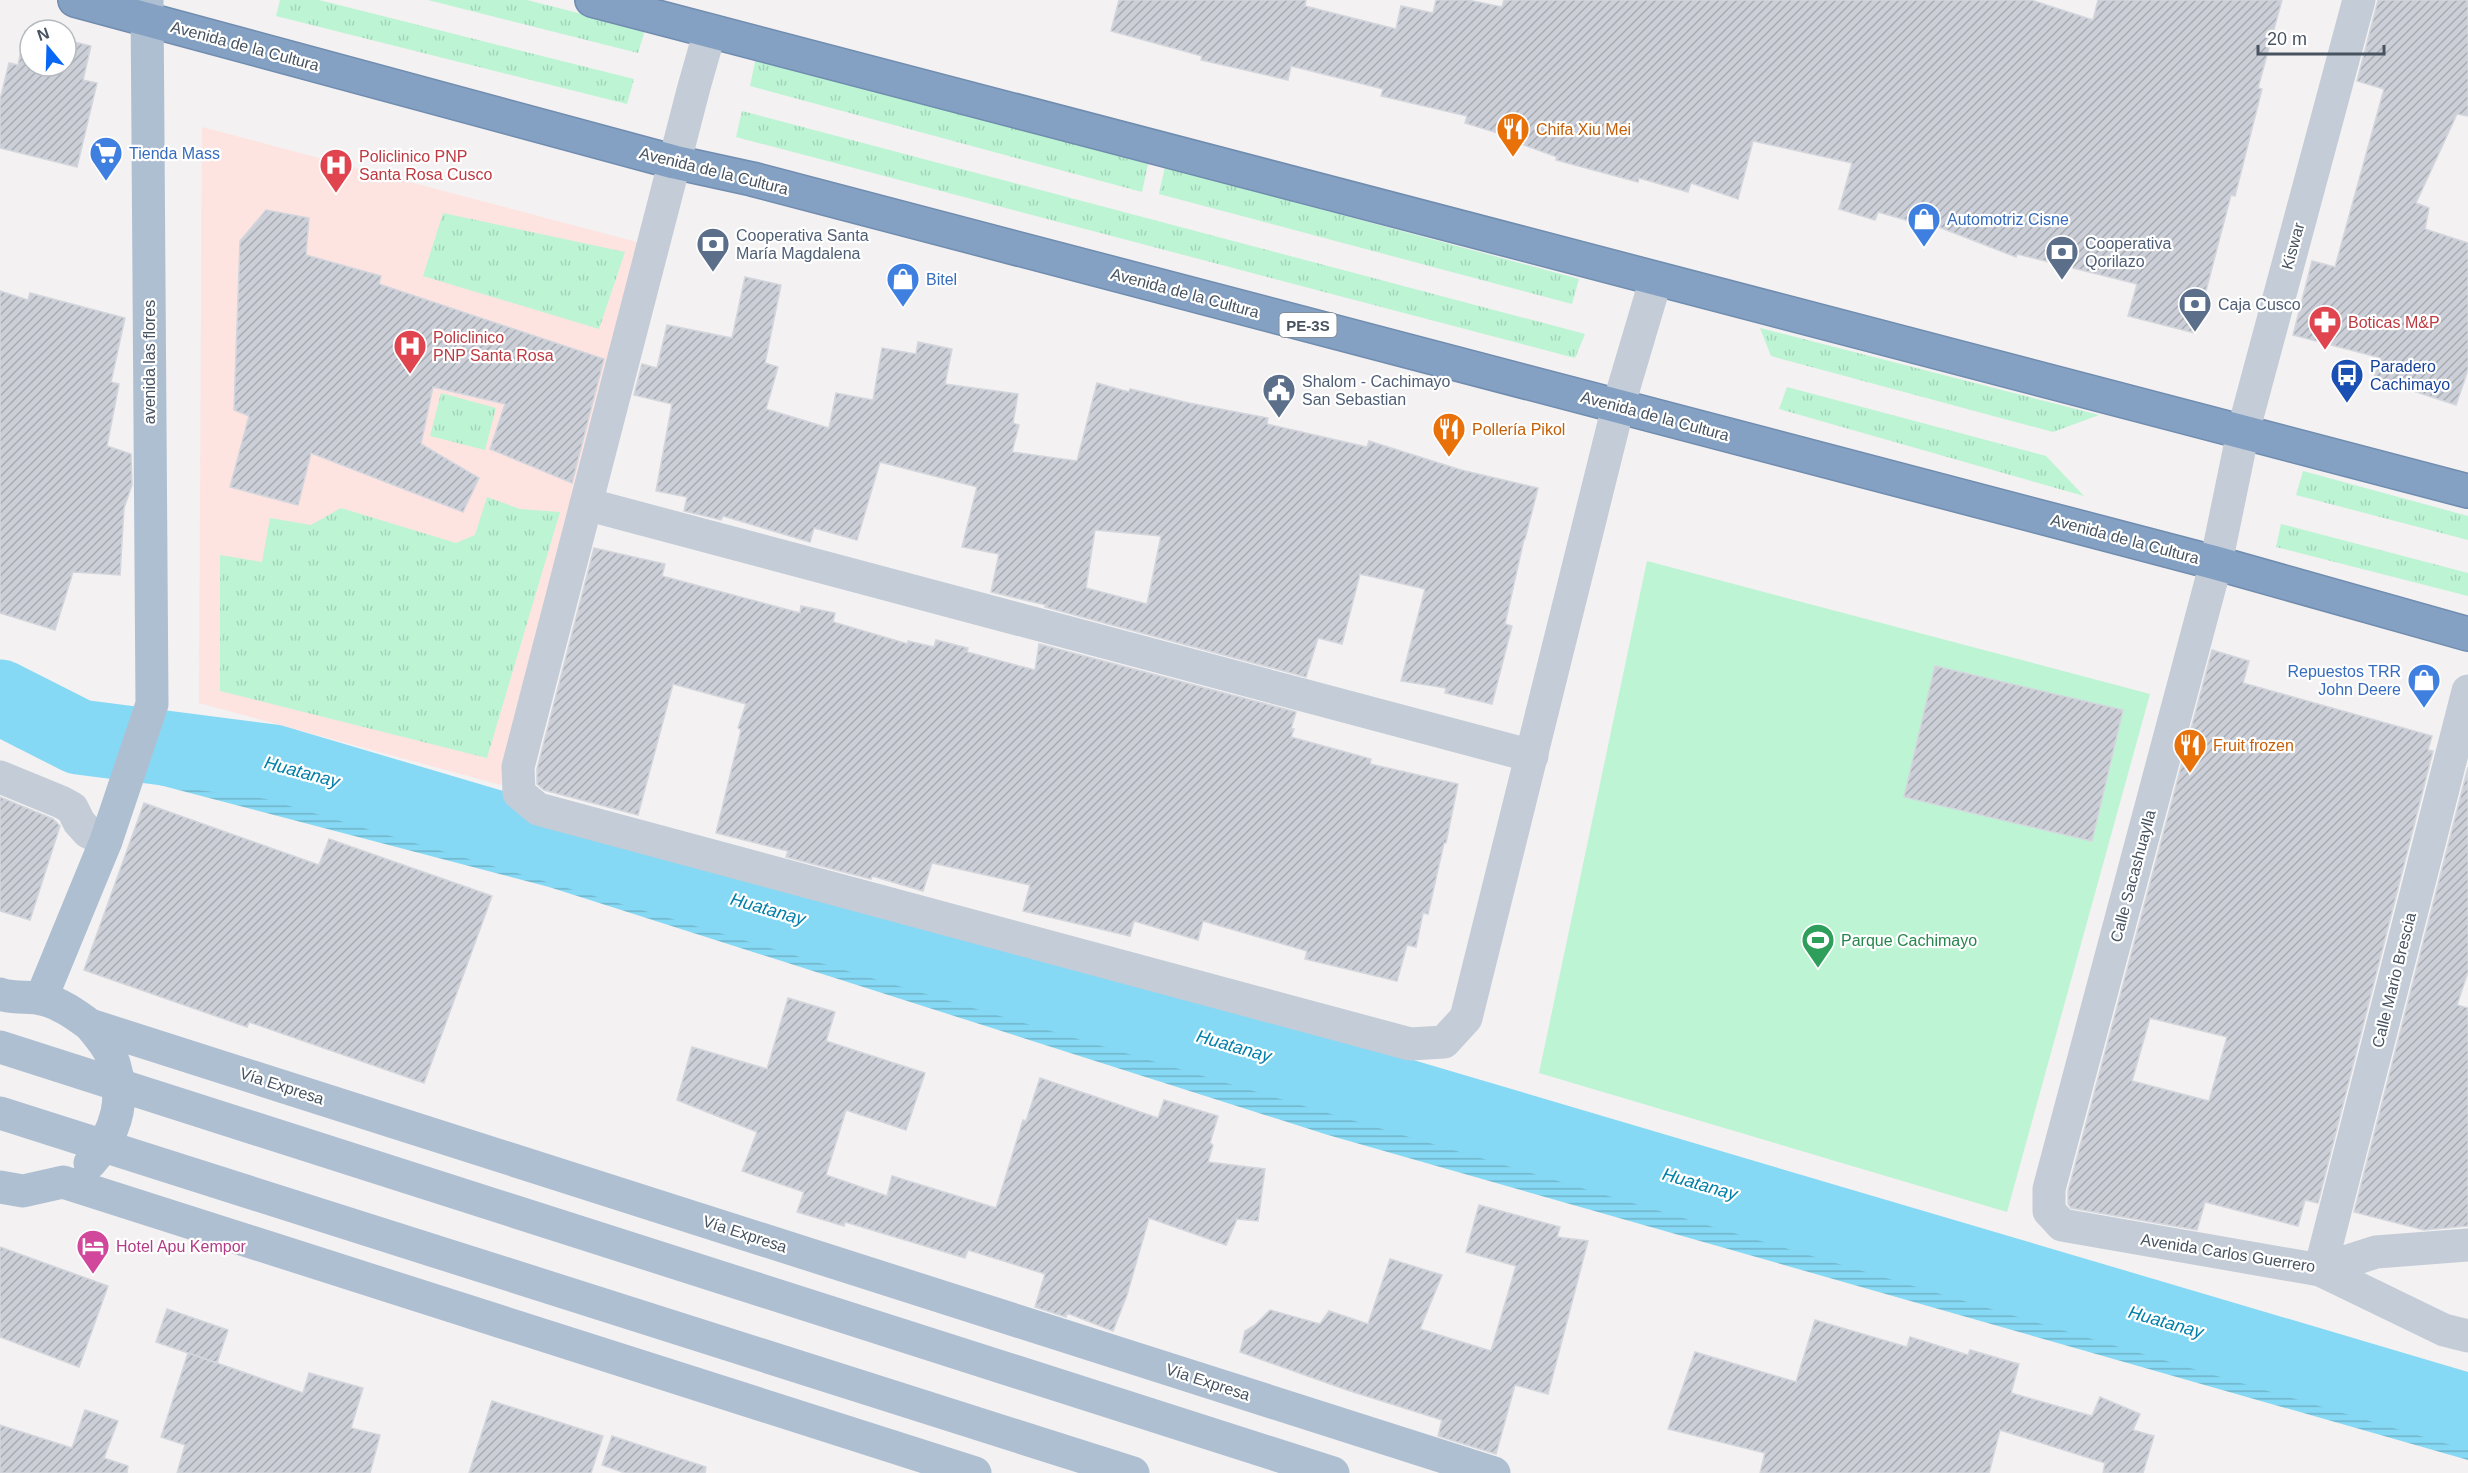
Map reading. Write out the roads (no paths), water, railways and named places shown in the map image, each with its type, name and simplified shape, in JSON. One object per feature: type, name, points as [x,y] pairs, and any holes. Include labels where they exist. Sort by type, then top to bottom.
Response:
[{"type":"highway","name":"Avenida de la Cultura","points":[[75,0],[147,10],[674,162],[752,179],[2216,562],[2468,634]]},
{"type":"highway","points":[[592,0],[2468,491]]},
{"type":"main road","name":"avenida las flores","points":[[13,998],[106,838],[152,704],[147,10]]},
{"type":"main road","name":"Vía Expresa","points":[[13,998],[68,1009],[90,1025],[1494,1473]]},
{"type":"main road","points":[[0,1187],[23,1191],[63,1182],[86,1167],[104,1146],[117,1119],[120,1087],[111,1054],[90,1025]]},
{"type":"main road","points":[[0,1047],[1333,1473]]},
{"type":"main road","points":[[0,1113],[1133,1473]]},
{"type":"main road","points":[[63,1182],[975,1473]]},
{"type":"street","name":"Kiswar","points":[[2216,562],[2243,432],[2359,0]]},
{"type":"street","points":[[710,31],[518,767],[519,793],[538,809],[1410,1044],[1444,1042],[1466,1018],[1618,406],[1656,279]]},
{"type":"street","points":[[586,504],[1532,756]]},
{"type":"street","name":"Calle Sacashuaylla","points":[[2049,1189],[2216,562]]},
{"type":"street","name":"Calle Mario Brescia","points":[[2320,1270],[2468,691]]},
{"type":"street","points":[[0,777],[72,808],[79,822],[88,832],[106,838]]},
{"type":"street","name":"Avenida Carlos Guerrero","points":[[2049,1189],[2049,1210],[2062,1225],[2320,1270],[2376,1252],[2468,1245]]},
{"type":"street","points":[[2320,1270],[2444,1330],[2468,1336]]},
{"type":"water","points":[[0,697],[79,737],[273,762],[2468,1411],[2468,1460],[1328,1135],[549,887],[18,748],[0,737]]},
{"type":"waterway","name":"Huatanay","points":[[0,697],[79,737],[273,762],[2468,1411]]},
{"type":"place","name":"Chifa Xiu Mei","points":[[1513,158]]},
{"type":"place","name":"Tienda Mass","points":[[106,182]]},
{"type":"place","name":"Policlinico PNP Santa Rosa Cusco","points":[[336,194]]},
{"type":"place","name":"Automotriz Cisne","points":[[1924,248]]},
{"type":"place","name":"Cooperativa Santa María Magdalena","points":[[713,273]]},
{"type":"place","name":"Cooperativa Qorilazo","points":[[2062,281]]},
{"type":"place","name":"Bitel","points":[[903,308]]},
{"type":"place","name":"Caja Cusco","points":[[2195,333]]},
{"type":"place","name":"Boticas M&P","points":[[2325,351]]},
{"type":"place","name":"Policlinico PNP Santa Rosa","points":[[410,375]]},
{"type":"place","name":"Paradero Cachimayo","points":[[2347,404]]},
{"type":"place","name":"Shalom - Cachimayo San Sebastian","points":[[1279,419]]},
{"type":"place","name":"Pollería Pikol","points":[[1449,458]]},
{"type":"place","name":"Repuestos TRR John Deere","points":[[2424,709]]},
{"type":"place","name":"Fruit frozen","points":[[2190,774]]},
{"type":"place","name":"Parque Cachimayo","points":[[1818,969]]},
{"type":"place","name":"Hotel Apu Kempor","points":[[93,1275]]}]
